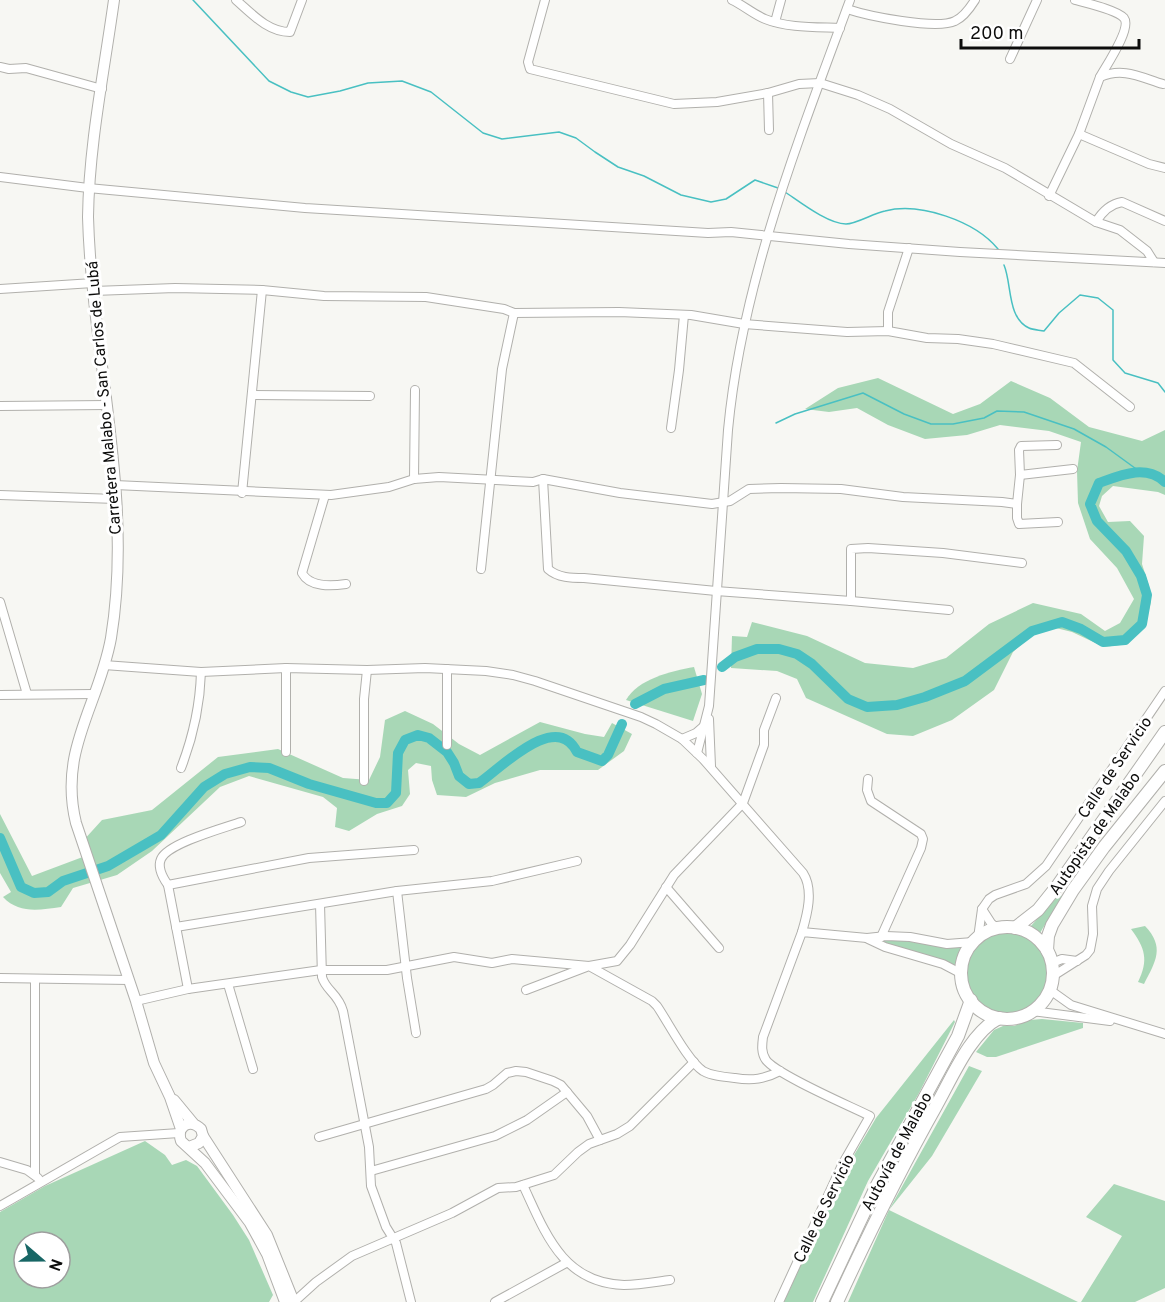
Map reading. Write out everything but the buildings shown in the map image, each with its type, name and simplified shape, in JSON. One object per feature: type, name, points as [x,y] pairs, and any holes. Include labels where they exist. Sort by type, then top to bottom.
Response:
[{"type":"highway","name":"Autopista de Malabo","points":[[1015,928],[1038,910],[1058,885],[1165,732]]},
{"type":"highway","name":"Autopista de Malabo","points":[[1047,950],[1052,925],[1073,890],[1165,771]]},
{"type":"highway","points":[[997,928],[1015,928],[1037,938],[1047,950],[1052,963],[1053,976],[1050,990],[1043,1002],[1032,1011],[1020,1017],[999,1018],[986,1014],[971,1000],[964,988],[962,974],[966,954],[976,940],[997,928]]},
{"type":"highway","name":"Autovía de Malabo","points":[[822,1302],[872,1195],[958,1036],[971,1000]]},
{"type":"highway","name":"Autovía de Malabo","points":[[837,1302],[885,1200],[966,1054],[985,1028],[999,1018]]},
{"type":"main road","name":"Carretera Malabo - San Carlos de Lubá","points":[[114,0],[88,189],[88,236],[115,485],[117,578],[114,619],[104,665],[77,745],[70,779],[72,808],[129,980]]},
{"type":"main road","points":[[129,980],[154,1063],[170,1096],[183,1143],[205,1163],[250,1223],[267,1254],[285,1302]]},
{"type":"main road","points":[[170,1096],[201,1129],[203,1137],[267,1235],[294,1302]]},
{"type":"main road","points":[[180,1131],[185,1125],[193,1123]]},
{"type":"main road","points":[[189,1147],[199,1143],[203,1137]]},
{"type":"street","points":[[236,0],[251,15],[281,32],[290,32],[302,0]]},
{"type":"street","points":[[545,0],[528,62],[530,69],[674,104],[717,102],[768,93],[799,84],[819,83],[858,94],[951,144],[1005,168],[1096,222],[1120,230],[1132,237],[1147,251],[1154,262]]},
{"type":"street","points":[[733,0],[765,19],[775,22],[840,28]]},
{"type":"street","points":[[775,22],[781,0]]},
{"type":"street","points":[[700,756],[704,726],[708,716],[732,388],[744,324],[786,179],[850,0]]},
{"type":"street","points":[[847,9],[890,20],[945,24],[961,18],[975,0]]},
{"type":"street","points":[[1011,59],[1037,0]]},
{"type":"street","points":[[1049,196],[1079,134],[1100,77],[1124,33],[1126,23],[1123,16],[1075,0]]},
{"type":"street","points":[[0,67],[26,68],[102,89]]},
{"type":"street","points":[[1100,77],[1109,73],[1123,72],[1163,84]]},
{"type":"street","points":[[768,93],[769,130]]},
{"type":"street","points":[[1079,134],[1149,164],[1165,168]]},
{"type":"street","points":[[0,177],[88,189],[305,208],[643,230],[769,235],[849,244],[1165,263]]},
{"type":"street","points":[[1096,222],[1101,214],[1115,203],[1122,202],[1165,221]]},
{"type":"street","points":[[888,332],[888,312],[909,248]]},
{"type":"street","points":[[0,288],[175,288],[262,290],[324,296],[426,297],[504,309],[514,313],[619,312],[684,315],[744,324],[847,332],[888,332],[918,338],[958,339],[993,344],[1074,363],[1130,406]]},
{"type":"street","points":[[242,493],[262,290]]},
{"type":"street","points":[[481,569],[502,369],[514,313]]},
{"type":"street","points":[[671,428],[680,370],[684,315]]},
{"type":"street","points":[[414,479],[415,390]]},
{"type":"street","points":[[252,395],[370,396]]},
{"type":"street","points":[[0,406],[106,405]]},
{"type":"street","points":[[1057,445],[1021,446],[1017,518],[1019,524],[1058,522]]},
{"type":"street","points":[[1020,474],[1073,470]]},
{"type":"street","points":[[115,485],[242,493],[325,495],[389,487],[414,479],[439,477],[533,482],[543,479],[692,503],[722,503],[730,501],[749,489],[781,488],[841,489],[903,497],[1017,504]]},
{"type":"street","points":[[543,479],[548,565],[552,573],[569,578],[949,610]]},
{"type":"street","points":[[0,495],[116,499]]},
{"type":"street","points":[[325,495],[302,573],[305,578],[320,584],[332,586],[346,584]]},
{"type":"street","points":[[851,601],[851,549],[943,553],[1022,562]]},
{"type":"street","points":[[0,602],[27,694]]},
{"type":"street","points":[[104,665],[201,672],[286,668],[447,669],[500,673],[535,681],[641,717],[682,739],[743,803],[806,878],[808,909],[802,932],[762,1044],[766,1061],[780,1071]]},
{"type":"street","points":[[286,668],[286,752]]},
{"type":"street","points":[[447,669],[447,745]]},
{"type":"street","points":[[364,781],[364,708],[367,670]]},
{"type":"street","points":[[181,768],[190,746],[196,718],[201,692],[201,672]]},
{"type":"street","name":"Calle de Servicio","points":[[982,909],[989,899],[1026,884],[1046,866],[1165,691]]},
{"type":"street","points":[[0,695],[93,694]]},
{"type":"street","points":[[136,1001],[188,989],[321,970],[376,971],[406,968],[460,957],[492,963],[512,959],[589,966],[612,963],[622,956],[674,874],[743,803],[764,745],[764,730],[776,698]]},
{"type":"street","points":[[708,716],[711,768]]},
{"type":"street","points":[[682,739],[696,734],[704,726]]},
{"type":"street","points":[[700,756],[710,741]]},
{"type":"street","points":[[868,779],[867,790],[871,801],[921,834],[923,839],[881,937]]},
{"type":"street","points":[[1053,976],[1090,950],[1093,934],[1092,906],[1097,890],[1109,870],[1165,801]]},
{"type":"street","points":[[188,989],[168,885],[160,866],[164,855],[184,843],[241,822]]},
{"type":"street","points":[[168,885],[309,858],[414,850]]},
{"type":"street","points":[[176,927],[397,891],[492,881],[577,861]]},
{"type":"street","points":[[666,887],[719,948]]},
{"type":"street","points":[[397,891],[416,1033]]},
{"type":"street","points":[[320,904],[321,970],[324,983],[340,1000],[343,1011],[364,1126],[371,1186],[386,1227],[396,1243],[411,1302]]},
{"type":"street","points":[[982,909],[997,928]]},
{"type":"street","points":[[802,932],[867,938],[910,938],[947,944],[976,940],[982,909]]},
{"type":"street","points":[[867,938],[894,950],[943,964],[962,974]]},
{"type":"street","points":[[1052,963],[1062,959],[1077,961]]},
{"type":"street","points":[[526,990],[589,966],[652,1001],[702,1070],[711,1074],[744,1080],[763,1078],[780,1071]]},
{"type":"street","points":[[0,978],[129,980]]},
{"type":"street","points":[[34,980],[35,1174]]},
{"type":"street","points":[[228,984],[253,1069]]},
{"type":"street","points":[[1050,990],[1071,1005],[1165,1034]]},
{"type":"street","points":[[1032,1011],[1122,1021]]},
{"type":"street","points":[[294,1302],[342,1262],[393,1237],[437,1220],[498,1188],[523,1185],[554,1175],[578,1152],[630,1126],[694,1062]]},
{"type":"street","points":[[319,1137],[364,1126],[486,1089],[507,1073],[516,1071],[526,1072],[561,1085],[587,1116],[600,1140]]},
{"type":"street","name":"Calle de Servicio","points":[[779,1302],[838,1174],[870,1116],[780,1071]]},
{"type":"street","points":[[371,1171],[495,1136],[512,1129],[567,1092]]},
{"type":"street","points":[[0,1206],[120,1137],[180,1131]]},
{"type":"street","points":[[0,1162],[35,1174],[43,1182]]},
{"type":"street","points":[[523,1185],[541,1225],[566,1263],[589,1277],[622,1285],[670,1280]]},
{"type":"street","points":[[495,1302],[566,1263]]},
{"type":"green space","points":[[878,378],[953,414],[980,404],[1011,381],[1050,398],[1089,427],[1142,441],[1165,430],[1165,495],[1113,486],[1102,496],[1099,506],[1108,522],[1130,521],[1144,536],[1142,564],[1151,602],[1146,622],[1128,644],[1104,647],[1072,632],[1052,627],[1033,634],[1013,652],[994,690],[952,720],[913,736],[887,734],[806,698],[797,679],[777,671],[731,668],[732,636],[747,637],[752,622],[807,636],[865,663],[913,668],[946,658],[989,624],[1033,603],[1081,614],[1105,631],[1120,623],[1134,599],[1117,568],[1090,539],[1078,503],[1077,471],[1081,442],[1049,431],[1000,425],[967,435],[925,439],[888,425],[857,408],[829,412],[805,409],[838,388]]},
{"type":"green space","points":[[694,667],[702,694],[693,721],[626,700],[631,693],[647,681]]},
{"type":"green space","points":[[405,711],[433,724],[459,744],[480,755],[540,722],[604,737],[612,723],[632,734],[624,751],[598,770],[540,770],[495,783],[466,797],[437,795],[432,780],[431,766],[416,763],[408,770],[410,794],[402,806],[377,814],[349,831],[335,827],[337,808],[323,797],[249,776],[220,787],[152,851],[117,875],[73,888],[61,907],[37,910],[23,908],[3,897],[11,892],[0,873],[0,814],[32,876],[88,855],[82,842],[102,820],[152,810],[218,757],[278,749],[343,778],[369,780],[380,757],[385,720]]},
{"type":"green space","points":[[1059,895],[1062,896],[1040,933],[1030,927]]},
{"type":"green space","points":[[1145,926],[1155,941],[1157,954],[1144,984],[1138,982],[1144,967],[1144,954],[1140,942],[1131,929]]},
{"type":"green space","points":[[1007,933],[1022,936],[1035,945],[1044,958],[1047,973],[1044,988],[1035,1001],[1022,1010],[1007,1013],[992,1010],[979,1001],[970,988],[967,973],[970,958],[979,945],[992,936]]},
{"type":"green space","points":[[892,939],[946,947],[964,946],[960,952],[956,970],[878,941]]},
{"type":"green space","points":[[954,1020],[919,1093],[868,1181],[813,1302],[784,1302],[841,1177],[876,1118]]},
{"type":"green space","points":[[1030,1020],[1083,1023],[1083,1028],[996,1057],[987,1057],[976,1052],[994,1030],[1003,1026],[1014,1026]]},
{"type":"green space","points":[[969,1066],[982,1071],[932,1156],[889,1210]]},
{"type":"green space","points":[[145,1141],[165,1155],[172,1165],[186,1160],[197,1166],[249,1240],[273,1295],[269,1302],[0,1302],[0,1212],[45,1186]]},
{"type":"green space","points":[[1114,1184],[1165,1201],[1165,1288],[1135,1302],[1081,1302],[1122,1236],[1086,1217]]},
{"type":"green space","points":[[889,1210],[1078,1302],[848,1302]]},
{"type":"waterway","points":[[193,0],[269,81],[291,92],[308,97],[368,83],[402,81],[431,92],[483,133],[502,139],[559,132],[576,138],[618,167],[644,176],[681,195],[711,202],[726,199],[755,180],[778,188]]},
{"type":"waterway","points":[[785,192],[814,212],[839,223],[850,224],[881,212],[899,209],[914,209],[946,216],[976,230],[998,249]]},
{"type":"waterway","points":[[1004,265],[1011,300],[1017,317],[1022,323],[1031,329],[1044,331],[1059,313],[1080,295],[1098,298],[1113,310],[1113,360],[1125,373],[1158,383],[1165,392]]},
{"type":"waterway","points":[[776,423],[795,414],[863,393],[904,414],[931,424],[953,424],[984,418],[997,411],[1024,412],[1074,429],[1106,447],[1139,471]]},
{"type":"waterway","points":[[722,667],[735,657],[757,649],[779,649],[797,654],[812,664],[848,699],[867,707],[897,705],[965,681],[1032,631],[1062,622],[1081,629],[1103,642],[1125,640],[1142,624],[1147,595],[1141,576],[1126,551],[1097,521],[1090,504],[1099,483],[1116,477],[1142,472],[1150,473],[1165,482]]},
{"type":"waterway","points":[[635,704],[664,689],[704,680]]},
{"type":"waterway","points":[[0,838],[21,887],[34,893],[48,892],[63,881],[108,866],[161,835],[204,787],[225,774],[250,767],[269,768],[309,784],[376,803],[387,803],[396,793],[398,753],[405,740],[418,735],[429,738],[447,752],[459,776],[469,784],[479,783],[528,746],[543,739],[556,737],[568,741],[577,752],[602,761],[608,755],[622,724]]}]
